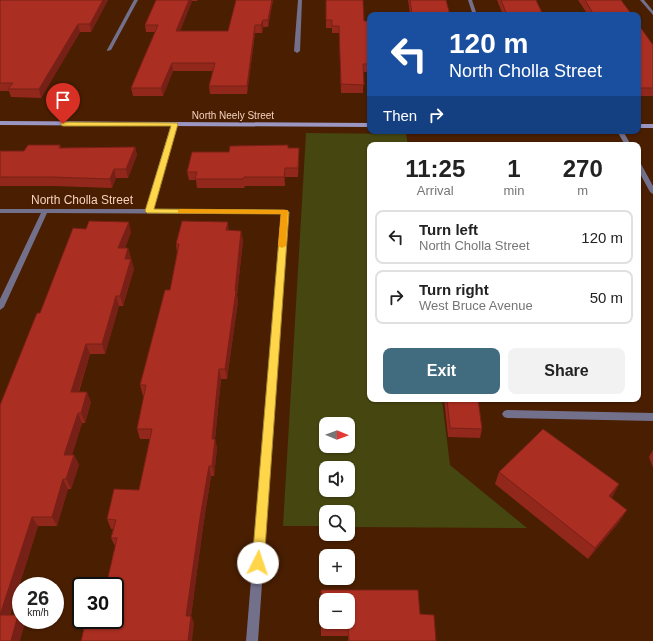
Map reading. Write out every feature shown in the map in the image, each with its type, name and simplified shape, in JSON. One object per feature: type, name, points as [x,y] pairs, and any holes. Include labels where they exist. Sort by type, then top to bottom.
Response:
[{"type":"street","points":[[110,50],[136,0]]},
{"type":"street","points":[[296,51],[300,0]]},
{"type":"street","points":[[470,0],[473,12]]},
{"type":"street","points":[[642,0],[653,14]]},
{"type":"street","name":"North Neely Street","points":[[0,123],[367,125]]},
{"type":"street","points":[[149,211],[174,124]]},
{"type":"street","points":[[641,126],[653,126]]},
{"type":"street","points":[[641,170],[653,192]]},
{"type":"street","name":"North Cholla Street","points":[[0,211],[285,212],[252,641]]},
{"type":"street","points":[[0,307],[44,211]]},
{"type":"street","points":[[507,414],[653,417]]},
{"type":"shaded area","points":[[306,133],[406,134],[407,142],[367,142],[367,402],[442,402],[450,465],[527,528],[355,527],[355,505],[319,505],[319,526],[283,526]]},
{"type":"building","points":[[0,0],[103,0],[90,24],[78,24],[39,89],[8,89],[13,83],[0,83]]},
{"type":"building","points":[[156,0],[189,0],[176,31],[228,31],[236,0],[272,0],[268,20],[263,20],[261,25],[255,25],[247,86],[209,86],[215,63],[172,63],[161,88],[131,88],[158,25],[145,25]]},
{"type":"building","points":[[326,0],[363,0],[364,21],[367,21],[367,64],[363,64],[364,85],[341,84],[339,26],[332,26],[332,20],[326,20]]},
{"type":"building","points":[[410,0],[446,0],[449,12],[412,12]]},
{"type":"building","points":[[501,0],[536,0],[542,12],[506,12]]},
{"type":"building","points":[[585,0],[621,0],[630,12],[592,12]]},
{"type":"building","points":[[641,28],[653,45],[653,88],[641,88]]},
{"type":"building","points":[[28,145],[60,145],[59,148],[135,147],[126,169],[114,169],[110,179],[0,177],[0,151],[24,151]]},
{"type":"building","points":[[288,145],[288,148],[299,148],[298,168],[285,168],[284,177],[195,179],[197,172],[187,172],[192,152],[229,152],[230,146]]},
{"type":"building","points":[[89,221],[129,222],[118,248],[128,248],[125,259],[131,259],[120,296],[116,296],[102,344],[86,344],[71,392],[87,392],[81,413],[78,413],[64,455],[74,455],[66,479],[63,479],[52,517],[32,517],[0,615],[0,405],[37,313],[40,313],[73,228],[86,229]]},
{"type":"building","points":[[182,221],[228,222],[226,230],[241,231],[236,291],[225,369],[219,369],[212,439],[215,439],[212,466],[209,466],[186,616],[191,616],[188,641],[81,641],[84,629],[124,629],[124,577],[108,577],[117,538],[111,538],[116,520],[107,519],[114,489],[139,490],[152,429],[137,429],[146,385],[140,385],[165,290],[170,290],[179,244],[176,244]]},
{"type":"building","points":[[447,402],[478,402],[482,429],[450,428]]},
{"type":"building","points":[[543,429],[619,484],[609,496],[627,510],[595,548],[499,472]]},
{"type":"building","points":[[321,590],[418,590],[420,614],[434,615],[436,641],[349,641],[348,629],[355,629],[355,593],[321,593]]},
{"type":"building","points":[[0,615],[12,615],[12,629],[14,629],[11,641],[0,641]]},
{"type":"slow traffic","points":[[181,211],[285,212],[282,246]]},
{"type":"route","points":[[63,124],[174,124],[149,211],[285,212],[258,563]]}]
